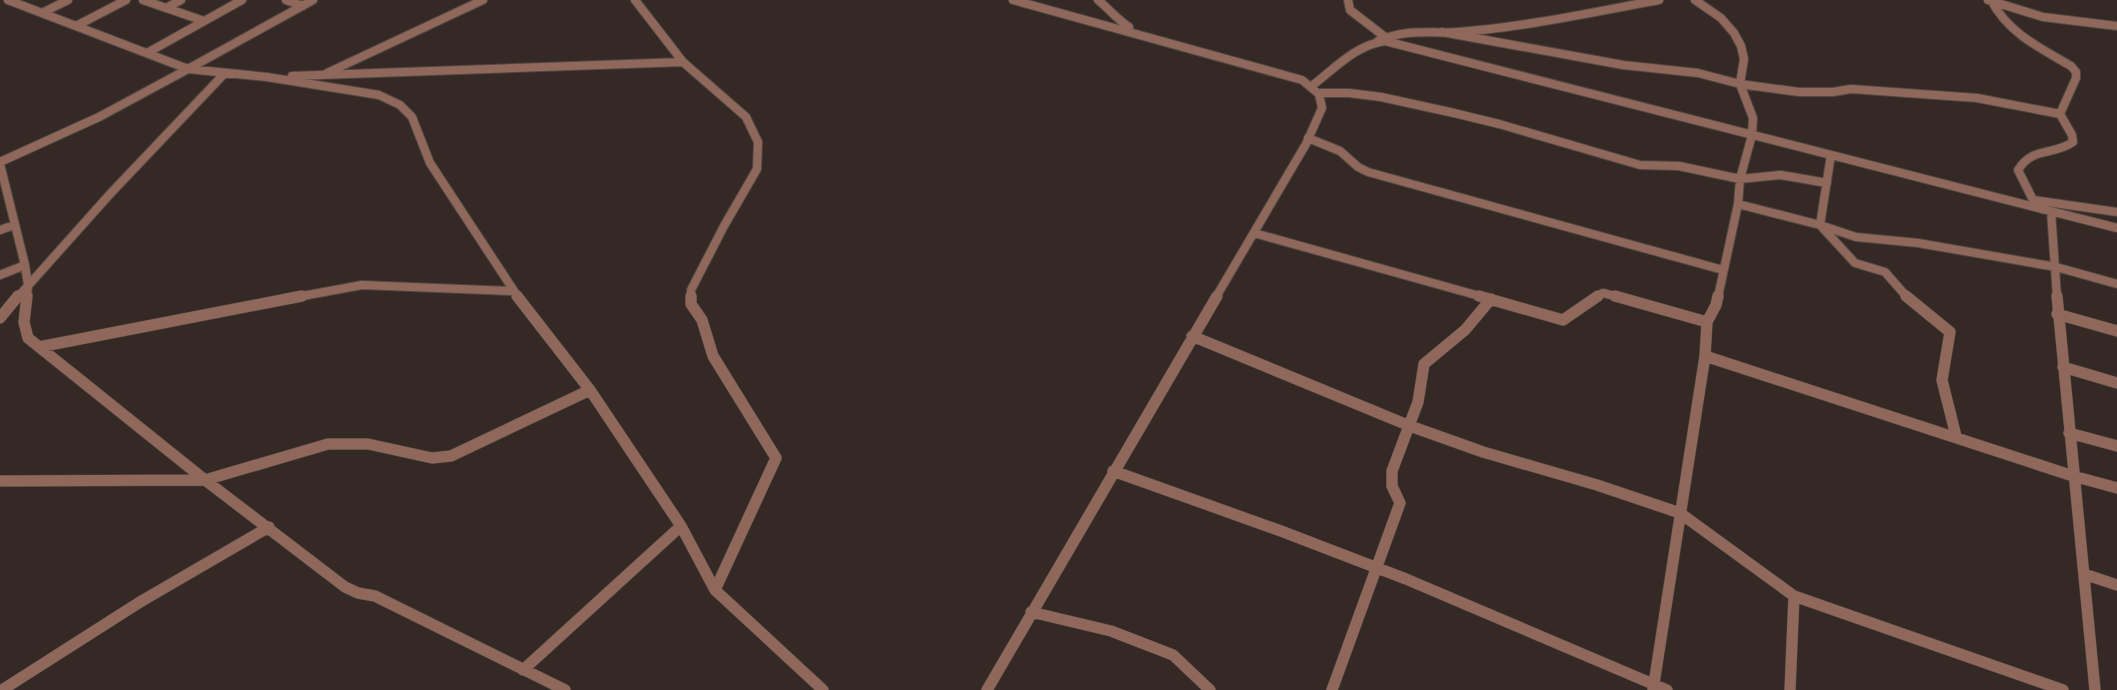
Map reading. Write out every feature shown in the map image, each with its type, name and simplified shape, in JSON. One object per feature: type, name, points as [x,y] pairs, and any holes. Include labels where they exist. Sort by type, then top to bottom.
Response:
[{"type":"street","points":[[8,0],[188,69],[267,77],[379,95],[400,105],[412,117],[430,163],[513,291],[590,390],[681,526],[715,590],[823,690]]},
{"type":"street","points":[[42,13],[68,0]]},
{"type":"street","points":[[76,26],[126,0]]},
{"type":"street","points":[[143,0],[204,21]]},
{"type":"street","points":[[166,8],[181,0]]},
{"type":"street","points":[[147,53],[242,0]]},
{"type":"street","points":[[286,0],[303,6]]},
{"type":"street","points":[[313,0],[99,117],[0,163],[3,188],[9,204],[25,265],[28,284],[24,322],[28,338],[205,480],[269,527],[345,587],[358,593],[375,596],[565,690]]},
{"type":"street","points":[[324,75],[483,0]]},
{"type":"street","points":[[635,0],[683,62],[746,117],[758,142],[757,169],[724,226],[691,290],[690,304],[702,320],[713,356],[776,458],[715,590]]},
{"type":"street","points":[[987,690],[1113,471],[1254,233],[1308,138],[1323,104],[1321,93],[1313,86],[1302,80],[1142,34],[1013,0]]},
{"type":"street","points":[[1098,0],[1107,7],[1116,19],[1142,34]]},
{"type":"street","points":[[1348,0],[1350,10],[1382,39],[2117,228]]},
{"type":"street","points":[[1313,86],[1358,51],[1382,39],[1416,32],[1458,32],[1560,18],[1659,0]]},
{"type":"street","points":[[1654,687],[1705,356],[1707,322],[1716,305],[1738,204],[1740,179],[1752,135],[1753,118],[1740,84],[1744,59],[1741,46],[1734,33],[1720,18],[1695,0]]},
{"type":"street","points":[[1990,0],[1996,13],[2006,25],[2071,66],[2076,72],[2076,78],[2060,114]]},
{"type":"street","points":[[1990,0],[2043,17],[2117,26]]},
{"type":"street","points":[[1442,32],[1623,65],[1698,72],[1740,84],[1799,92],[1833,92],[1851,89],[1978,98],[2060,114],[2072,135],[2073,142],[2068,147],[2029,156],[2022,160],[2018,170],[2033,200],[2046,210],[2056,267],[2057,314],[2095,690]]},
{"type":"street","points":[[267,77],[683,62]]},
{"type":"street","points":[[0,318],[28,284],[175,124],[225,73]]},
{"type":"street","points":[[1321,93],[1349,93],[1381,97],[1499,124],[1626,162],[1679,166],[1740,179],[1780,175],[1828,183]]},
{"type":"street","points":[[1308,138],[1340,151],[1358,167],[1368,172],[1723,270]]},
{"type":"street","points":[[1820,225],[1828,183],[1831,155]]},
{"type":"street","points":[[2033,200],[2117,212]]},
{"type":"street","points":[[0,208],[9,204]]},
{"type":"street","points":[[1738,204],[1820,225],[1856,237],[1918,243],[2056,267],[2117,284]]},
{"type":"street","points":[[0,230],[14,225]]},
{"type":"street","points":[[1820,225],[1855,263],[1885,272],[1911,302],[1950,332],[1942,380],[1956,436]]},
{"type":"street","points":[[1254,233],[1563,320],[1604,292],[1707,322]]},
{"type":"street","points":[[0,275],[25,265]]},
{"type":"street","points":[[38,347],[362,285],[513,291]]},
{"type":"street","points":[[1332,690],[1400,503],[1398,495],[1392,486],[1391,475],[1396,455],[1410,426],[1423,384],[1424,364],[1465,330],[1491,299]]},
{"type":"street","points":[[0,312],[11,305]]},
{"type":"street","points":[[2057,314],[2117,331]]},
{"type":"street","points":[[1192,336],[1410,426],[1483,452],[1680,512],[1794,596],[2063,690]]},
{"type":"street","points":[[1705,356],[1956,436],[2074,476],[2117,488]]},
{"type":"street","points":[[2063,367],[2117,383]]},
{"type":"street","points":[[0,481],[205,480],[328,444],[368,444],[432,458],[451,456],[590,390]]},
{"type":"street","points":[[2069,432],[2117,446]]},
{"type":"street","points":[[1113,471],[1209,504],[1447,596],[1654,687],[1667,690]]},
{"type":"street","points":[[523,670],[681,526]]},
{"type":"street","points":[[2,690],[140,602],[269,527]]},
{"type":"street","points":[[2084,574],[2117,585]]},
{"type":"street","points":[[1790,690],[1794,596]]},
{"type":"street","points":[[1031,612],[1111,631],[1173,655],[1210,690]]}]
